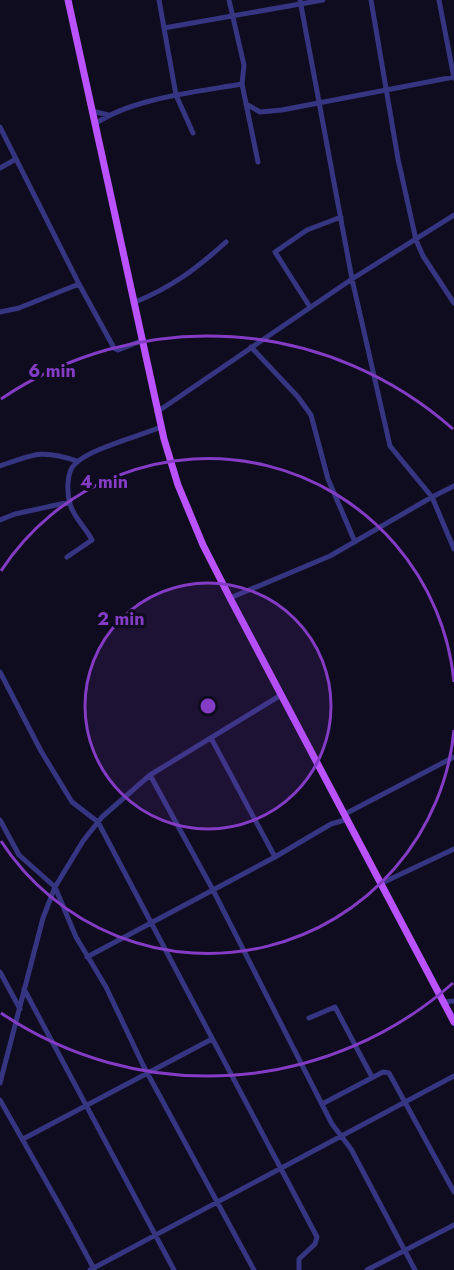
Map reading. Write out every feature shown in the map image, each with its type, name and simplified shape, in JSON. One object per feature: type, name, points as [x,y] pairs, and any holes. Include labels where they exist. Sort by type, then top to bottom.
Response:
[{"type":"main road","points":[[68,0],[157,412],[178,485],[203,545],[230,598],[454,1022]]},
{"type":"street","points":[[159,0],[176,95],[193,133]]},
{"type":"street","points":[[229,0],[244,65],[242,84],[258,162]]},
{"type":"street","points":[[164,28],[300,2],[323,0]]},
{"type":"street","points":[[371,0],[398,159],[416,240],[423,256],[454,303]]},
{"type":"street","points":[[246,104],[254,110],[265,113],[454,78],[439,0]]},
{"type":"street","points":[[300,2],[352,279],[390,446],[432,497],[452,538],[454,549]]},
{"type":"street","points":[[95,124],[108,115],[176,95],[242,84]]},
{"type":"street","points":[[92,111],[108,115]]},
{"type":"street","points":[[0,127],[114,348],[118,350],[141,341]]},
{"type":"street","points":[[0,168],[16,159]]},
{"type":"street","points":[[157,412],[352,279],[454,215]]},
{"type":"street","points":[[310,307],[275,252],[307,230],[341,217]]},
{"type":"street","points":[[133,303],[169,287],[190,273],[226,242]]},
{"type":"street","points":[[0,312],[19,308],[79,284]]},
{"type":"street","points":[[251,347],[298,397],[311,415],[328,478],[355,542]]},
{"type":"street","points":[[67,557],[92,540],[69,502],[69,474],[74,464],[98,450],[161,427]]},
{"type":"street","points":[[0,466],[40,453],[58,455],[77,461]]},
{"type":"street","points":[[230,598],[302,568],[355,542],[454,486]]},
{"type":"street","points":[[0,520],[15,514],[69,502]]},
{"type":"street","points":[[0,672],[41,752],[72,802],[98,822],[317,1237],[315,1244],[299,1259],[299,1270]]},
{"type":"street","points":[[0,1083],[43,918],[55,887],[83,841],[98,822],[150,775],[281,695]]},
{"type":"street","points":[[211,738],[275,857]]},
{"type":"street","points":[[87,957],[275,857],[454,757]]},
{"type":"street","points":[[150,775],[213,890],[332,1124],[351,1149],[415,1270]]},
{"type":"street","points":[[0,820],[19,855],[55,887],[76,937],[106,987],[147,1074],[254,1270]]},
{"type":"street","points":[[382,884],[454,849]]},
{"type":"street","points":[[0,972],[20,1009]]},
{"type":"street","points":[[24,989],[174,1270]]},
{"type":"street","points":[[444,1002],[454,1001]]},
{"type":"street","points":[[309,1018],[335,1007],[372,1077]]},
{"type":"street","points":[[23,1139],[212,1039]]},
{"type":"street","points":[[322,1104],[372,1077],[383,1072],[389,1073],[454,1192]]},
{"type":"street","points":[[0,1100],[92,1270],[454,1076]]},
{"type":"street","points":[[367,1270],[454,1225]]}]
